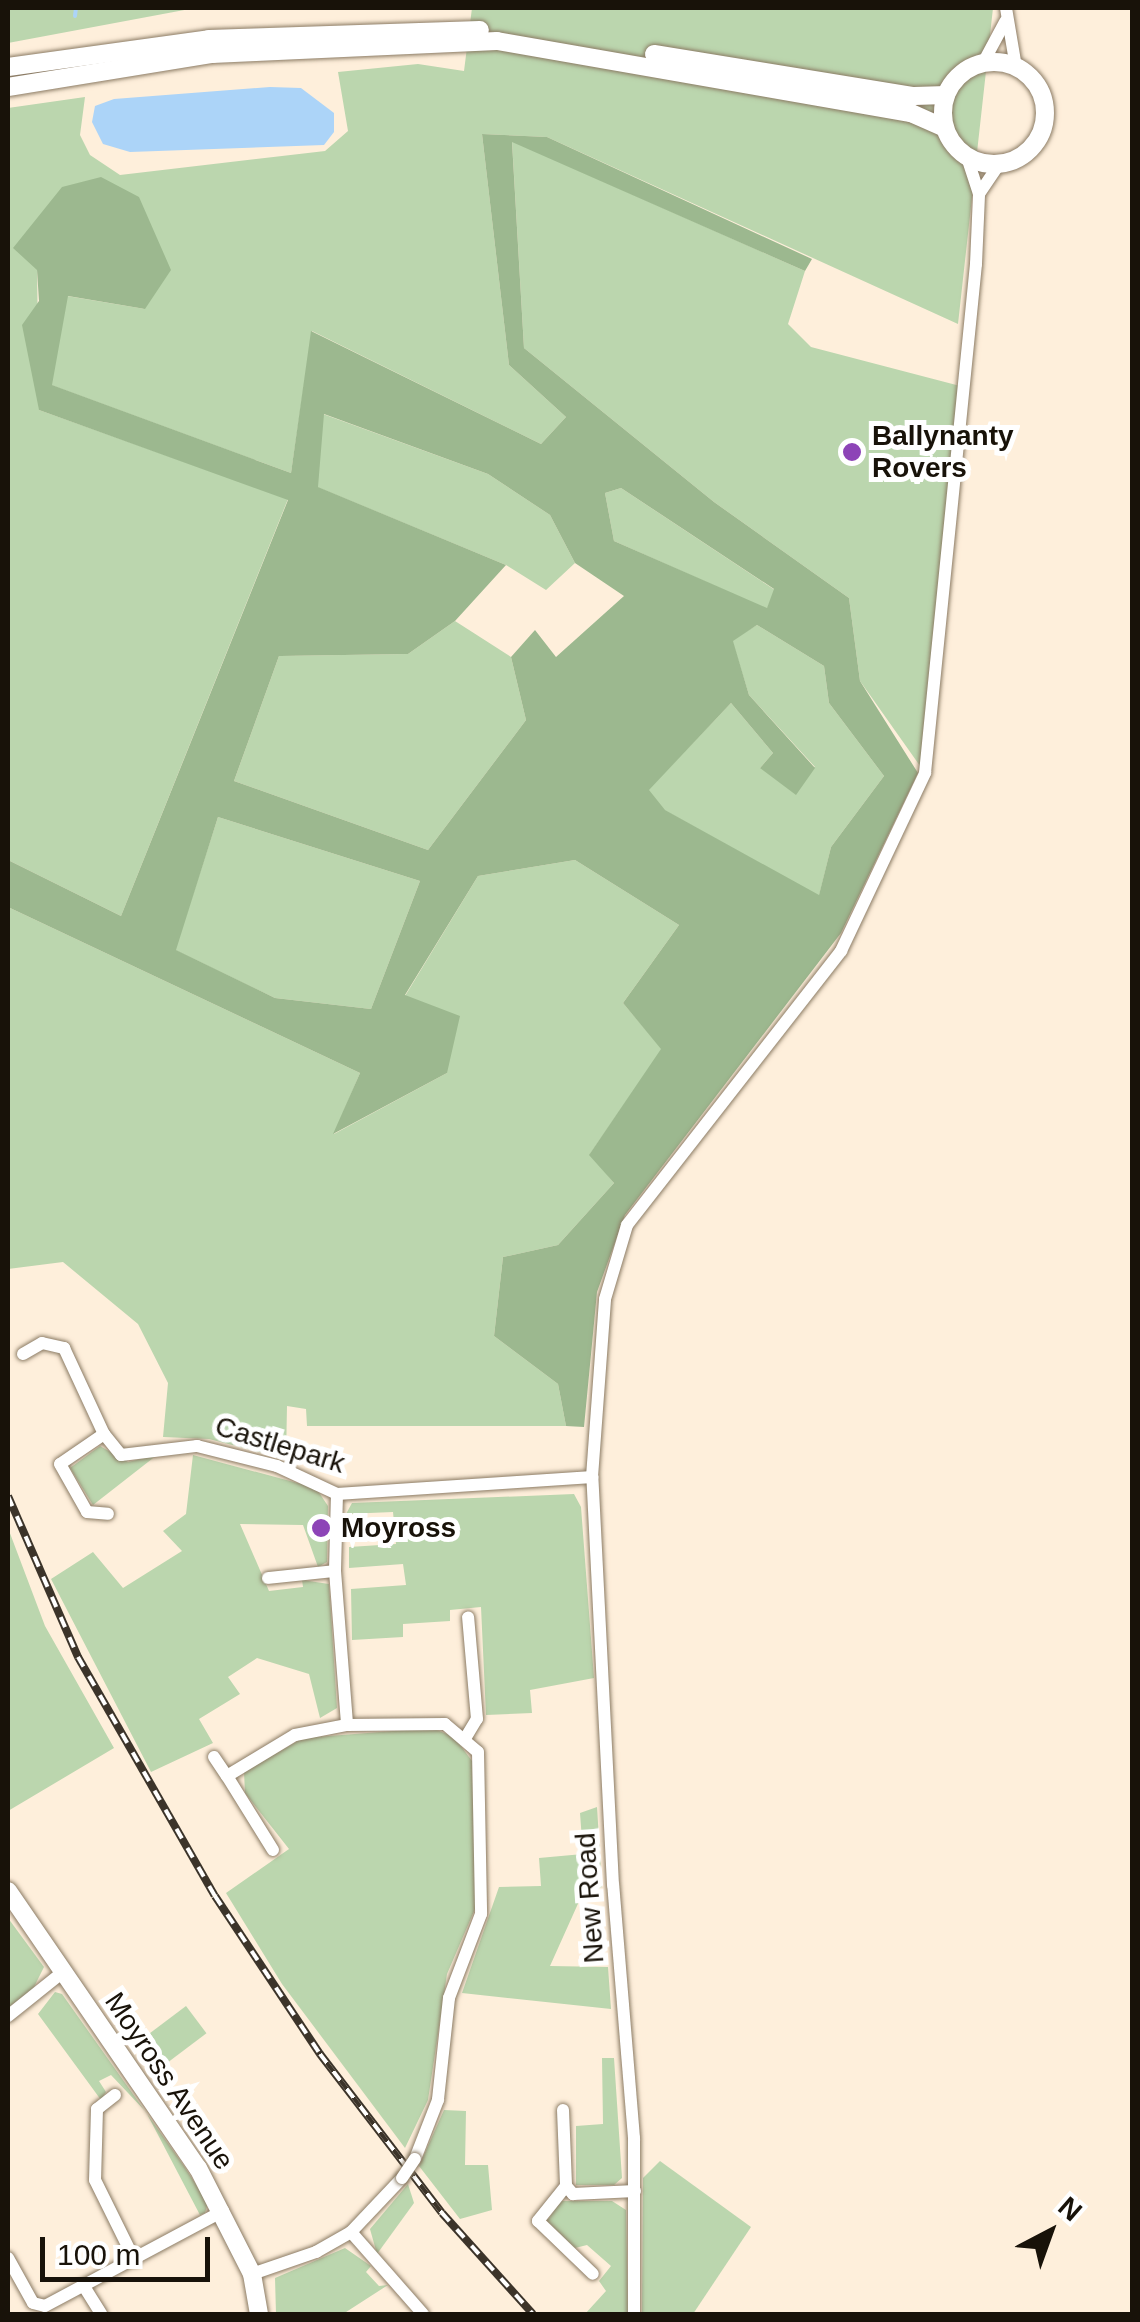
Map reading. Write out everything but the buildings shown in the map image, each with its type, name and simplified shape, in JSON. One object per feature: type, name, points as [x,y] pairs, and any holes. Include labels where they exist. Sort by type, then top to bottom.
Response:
[{"type":"street","points":[[1006,8],[1005,22],[1016,67]]},
{"type":"street","points":[[944,128],[946,94],[955,80],[982,63],[1005,22]]},
{"type":"street","points":[[8,67],[208,39],[497,29],[914,96],[946,94]]},
{"type":"street","points":[[8,86],[212,54],[498,41],[911,113],[944,128],[967,157],[979,194]]},
{"type":"street","points":[[967,157],[998,164],[1023,155],[1044,122],[1036,84],[1016,67],[982,63]]},
{"type":"street","points":[[979,194],[998,164]]},
{"type":"street","name":"New Road","points":[[634,2314],[635,2191],[592,1478],[605,1299],[627,1225],[841,951],[925,773],[979,194]]},
{"type":"street","points":[[23,1354],[42,1342],[64,1348],[104,1434],[60,1464],[87,1512],[108,1514]]},
{"type":"street","name":"Castlepark","points":[[104,1434],[121,1454],[197,1446],[277,1466],[337,1494],[592,1478]]},
{"type":"street","points":[[337,1494],[334,1571],[347,1724]]},
{"type":"street","points":[[268,1578],[334,1571]]},
{"type":"street","points":[[466,1736],[477,1719],[468,1617]]},
{"type":"street","points":[[227,1776],[295,1735],[347,1724],[446,1724],[466,1736],[478,1752],[481,1914],[449,1998],[438,2100],[414,2159],[402,2178],[350,2232],[316,2252],[252,2274]]},
{"type":"street","points":[[214,1757],[274,1850]]},
{"type":"street","name":"Moyross Avenue","points":[[9,1897],[223,2211],[252,2274],[259,2314]]},
{"type":"street","points":[[8,2016],[63,1972]]},
{"type":"street","points":[[116,2095],[97,2110],[94,2180],[135,2261]]},
{"type":"street","points":[[564,2110],[566,2186],[573,2194],[635,2191]]},
{"type":"street","points":[[566,2186],[538,2221],[593,2274]]},
{"type":"street","points":[[8,2258],[33,2303],[45,2306],[223,2211]]},
{"type":"street","points":[[350,2232],[423,2314]]},
{"type":"street","points":[[85,2288],[101,2314]]},
{"type":"green space","points":[[8,8],[195,8],[8,43]]},
{"type":"green space","points":[[472,8],[993,8],[958,324],[547,137],[482,134],[509,365],[566,417],[541,444],[312,331],[291,473],[51,385],[67,296],[145,309],[37,269],[39,410],[288,499],[121,916],[8,860],[8,108],[85,97],[80,135],[90,155],[120,175],[325,151],[348,131],[338,72],[418,64],[464,71]]},
{"type":"green space","points":[[482,134],[547,137],[812,259],[805,271],[512,142],[524,348],[714,502],[849,598],[860,681],[918,773],[841,933],[625,1215],[597,1292],[584,1427],[566,1426],[558,1384],[494,1336],[503,1257],[558,1245],[614,1183],[589,1155],[661,1049],[623,1003],[679,925],[575,860],[478,876],[405,995],[460,1016],[447,1073],[333,1134],[360,1073],[8,907],[8,860],[121,916],[288,500],[39,410],[22,325],[39,301],[37,270],[13,248],[62,187],[101,177],[139,197],[171,270],[145,309],[68,296],[52,385],[291,473],[311,331],[541,444],[566,417],[509,365]],"holes":[[[324,414],[488,474],[550,515],[575,563],[624,596],[556,657],[535,630],[511,657],[526,720],[428,850],[234,781],[279,656],[408,654],[455,621],[506,565],[318,487]],[[621,488],[774,589],[767,608],[614,541],[605,493]],[[757,625],[824,666],[829,703],[884,776],[831,847],[819,895],[665,810],[649,790],[731,703],[773,753],[760,768],[796,795],[815,768],[749,695],[733,641]],[[218,817],[420,881],[371,1009],[275,998],[176,950]]]},
{"type":"green space","points":[[512,141],[805,271],[788,324],[811,347],[964,387],[925,773],[860,681],[849,598],[714,502],[524,348]]},
{"type":"green space","points":[[323,414],[488,474],[550,515],[575,563],[546,590],[506,565],[317,487]]},
{"type":"green space","points":[[621,488],[775,590],[767,609],[614,541],[605,493]]},
{"type":"green space","points":[[455,621],[511,657],[526,720],[428,850],[234,781],[279,656],[408,654]]},
{"type":"green space","points":[[757,625],[824,666],[829,703],[884,776],[831,847],[819,896],[664,810],[648,790],[731,703],[773,753],[760,768],[815,767],[749,695],[732,640]]},
{"type":"green space","points":[[218,817],[420,881],[371,1009],[275,998],[175,950]]},
{"type":"green space","points":[[575,860],[679,925],[623,1003],[662,1049],[590,1154],[614,1183],[558,1245],[503,1257],[494,1336],[558,1384],[566,1426],[307,1426],[306,1409],[287,1406],[286,1459],[209,1439],[163,1437],[168,1383],[138,1324],[63,1262],[8,1269],[8,907],[360,1073],[334,1134],[447,1073],[405,996],[478,876]]},
{"type":"green space","points":[[100,1446],[128,1462],[157,1455],[93,1505],[70,1468]]},
{"type":"green space","points":[[193,1455],[316,1488],[328,1506],[327,1562],[318,1567],[303,1525],[240,1524],[269,1591],[303,1587],[302,1580],[329,1584],[337,1708],[320,1718],[309,1674],[257,1658],[228,1677],[240,1694],[199,1719],[213,1743],[151,1772],[51,1579],[93,1552],[123,1588],[182,1551],[163,1531],[186,1514]]},
{"type":"green space","points":[[574,1494],[581,1507],[594,1678],[530,1690],[532,1713],[486,1715],[481,1607],[450,1610],[450,1621],[403,1624],[403,1637],[352,1640],[351,1589],[406,1585],[403,1564],[349,1568],[349,1547],[396,1544],[393,1512],[346,1514],[352,1503]]},
{"type":"green space","points":[[8,1528],[45,1626],[114,1748],[8,1811]]},
{"type":"green space","points":[[432,1728],[454,1737],[472,1761],[478,1902],[447,1974],[428,2100],[405,2148],[282,1984],[226,1893],[289,1849],[245,1793],[244,1772],[303,1738]]},
{"type":"green space","points":[[597,1807],[602,1887],[581,1897],[550,1966],[608,1967],[611,2009],[462,1993],[499,1887],[541,1886],[539,1858],[583,1854],[580,1813]]},
{"type":"green space","points":[[8,1918],[44,1967],[33,1989],[8,2008]]},
{"type":"green space","points":[[55,1992],[62,1994],[145,2111],[111,2075],[99,2081],[106,2092],[101,2100],[38,2014]]},
{"type":"green space","points":[[186,2006],[206,2033],[167,2063],[147,2035]]},
{"type":"green space","points":[[602,2058],[614,2058],[622,2178],[614,2185],[576,2185],[576,2126],[603,2124]]},
{"type":"green space","points":[[444,2110],[466,2111],[465,2165],[488,2165],[492,2210],[460,2219],[419,2166]]},
{"type":"green space","points":[[147,2114],[208,2203],[205,2213],[200,2215]]},
{"type":"green space","points":[[660,2161],[751,2227],[693,2314],[642,2314],[643,2178]]},
{"type":"green space","points":[[408,2184],[414,2203],[377,2254],[370,2229]]},
{"type":"green space","points":[[561,2201],[612,2201],[626,2210],[628,2314],[585,2314],[606,2291],[599,2281],[611,2266],[587,2245],[575,2248],[547,2221]]},
{"type":"green space","points":[[345,2248],[371,2266],[366,2272],[379,2286],[388,2285],[343,2314],[276,2314],[275,2278]]},
{"type":"water","points":[[301,88],[334,113],[334,132],[324,145],[130,152],[103,144],[92,122],[95,106],[114,99]]},
{"type":"waterway","points":[[75,16],[76,8]]},
{"type":"waterway","points":[[507,8],[547,8]]},
{"type":"railway","points":[[8,1496],[78,1657],[215,1896],[320,2054],[442,2213],[533,2314]]},
{"type":"place","name":"Ballynanty Rovers","points":[[852,452]]},
{"type":"place","name":"Moyross","points":[[321,1528]]}]
